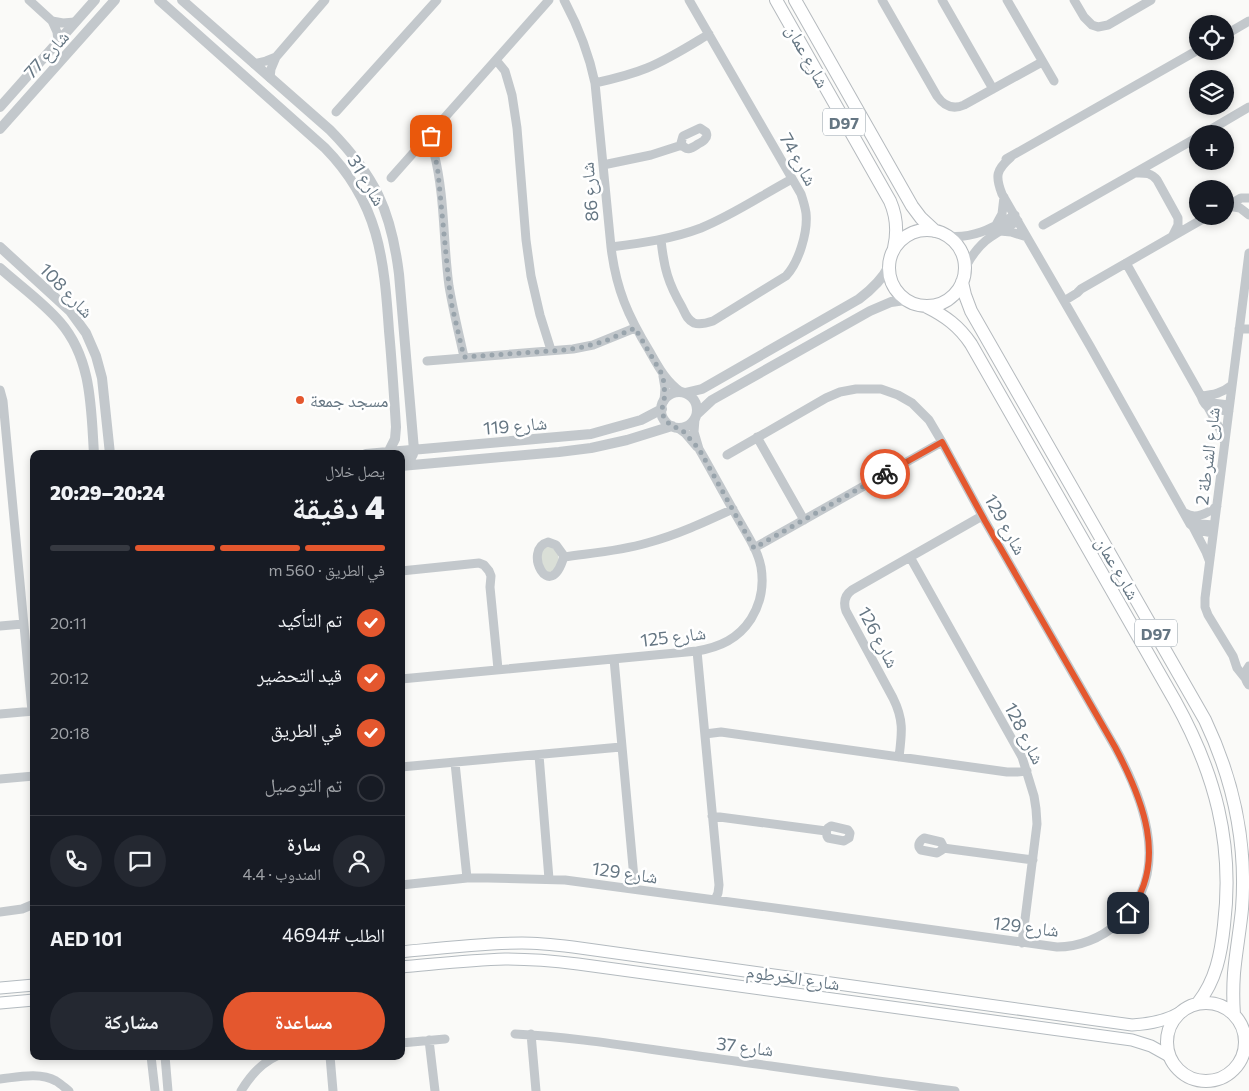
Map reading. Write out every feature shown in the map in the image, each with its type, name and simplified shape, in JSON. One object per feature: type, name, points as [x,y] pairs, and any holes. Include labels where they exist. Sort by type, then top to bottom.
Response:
[{"type":"main road","name":"شارع عمان","points":[[776,0],[890,201],[895,213],[897,226],[894,248]]},
{"type":"main road","name":"شارع عمان","points":[[794,0],[908,199],[921,218],[935,231]]},
{"type":"main road","points":[[916,231],[935,231],[947,236],[958,247],[962,254],[965,268],[962,282],[952,297],[936,306],[919,306],[899,295],[889,274],[890,256],[900,241],[908,235],[916,231]]},
{"type":"main road","name":"شارع عمان","points":[[962,282],[971,311],[1205,720],[1219,752],[1234,801],[1242,872],[1242,909],[1233,979],[1234,1015]]},
{"type":"main road","name":"شارع عمان","points":[[927,307],[953,322],[971,344],[1176,701],[1202,756],[1214,790],[1222,825],[1227,896],[1224,930],[1217,968],[1209,987],[1198,1003]]},
{"type":"main road","name":"شارع الخرطوم","points":[[405,952],[484,944],[542,944],[1132,1025],[1158,1022],[1181,1012]]},
{"type":"main road","name":"شارع الخرطوم","points":[[405,967],[520,959],[559,962],[1132,1040],[1151,1046],[1170,1056]]},
{"type":"main road","points":[[0,988],[30,985]]},
{"type":"main road","points":[[0,1004],[30,1000]]},
{"type":"main road","points":[[1186,1076],[1202,1080],[1219,1078],[1234,1068],[1240,1060],[1243,1051],[1243,1032],[1234,1015],[1217,1004],[1198,1003],[1189,1006],[1174,1019],[1169,1027],[1167,1047],[1170,1056],[1174,1064],[1186,1076],[1193,1091]]},
{"type":"main road","points":[[1220,1091],[1226,1074]]},
{"type":"street","points":[[29,0],[52,21],[57,32],[58,41]]},
{"type":"street","name":"شارع 77","points":[[0,107],[94,0]]},
{"type":"street","name":"شارع 77","points":[[0,130],[115,0]]},
{"type":"street","name":"شارع 31","points":[[158,0],[325,148],[355,184],[378,239],[385,275],[396,427],[395,439],[390,450]]},
{"type":"street","name":"شارع 31","points":[[182,0],[330,130],[362,167],[378,192],[389,223],[397,256],[414,450]]},
{"type":"street","points":[[270,78],[271,69],[276,57],[322,4],[311,0]]},
{"type":"street","points":[[336,112],[437,0]]},
{"type":"street","points":[[391,178],[549,0]]},
{"type":"street","name":"شارع 86","points":[[564,0],[584,45],[595,83],[611,247],[619,288],[635,328],[663,376],[672,386],[683,392]]},
{"type":"street","name":"شارع 74","points":[[660,240],[667,276],[674,293],[687,317],[697,324],[708,323],[723,315],[786,276],[795,265],[806,231],[803,200],[792,178],[689,0]]},
{"type":"street","points":[[882,0],[937,96],[945,105],[952,108],[961,107],[1042,62]]},
{"type":"street","points":[[942,0],[993,89]]},
{"type":"street","points":[[1007,0],[1054,82]]},
{"type":"street","points":[[1074,0],[1084,17],[1095,27],[1098,27],[1108,24],[1151,0]]},
{"type":"street","points":[[52,21],[63,23],[75,22]]},
{"type":"street","points":[[1234,30],[1249,21]]},
{"type":"street","points":[[595,83],[647,68],[709,34]]},
{"type":"street","points":[[1189,55],[1011,157],[1000,167],[998,180],[1003,195],[1188,519],[1206,552],[1209,564]]},
{"type":"street","points":[[254,64],[276,57]]},
{"type":"street","points":[[496,60],[507,75],[512,95],[517,128],[526,240],[531,276],[550,350]]},
{"type":"street","points":[[23,104],[34,85],[33,78],[29,74]]},
{"type":"street","points":[[1220,125],[1247,111]]},
{"type":"street","points":[[430,135],[433,141],[438,172],[450,292],[464,357]]},
{"type":"street","points":[[1043,225],[1189,142]]},
{"type":"street","points":[[421,145],[434,150]]},
{"type":"street","points":[[603,165],[651,155],[682,145]]},
{"type":"street","points":[[1134,173],[1148,173],[1157,180],[1178,218],[1178,225],[1173,236]]},
{"type":"street","points":[[611,247],[660,240],[690,232],[712,223],[792,178]]},
{"type":"street","points":[[1235,202],[1249,190]]},
{"type":"street","points":[[965,268],[976,250],[996,229],[1002,214],[1003,195]]},
{"type":"street","points":[[1235,202],[1249,204]]},
{"type":"street","points":[[1235,202],[1249,216]]},
{"type":"street","points":[[947,236],[956,237],[981,233],[996,229],[1016,218]]},
{"type":"street","points":[[1063,299],[1075,290],[1081,289],[1192,225]]},
{"type":"street","points":[[996,229],[1028,238]]},
{"type":"street","name":"شارع 108","points":[[0,247],[75,317],[92,344],[102,378],[110,450]]},
{"type":"street","name":"شارع الشرطة 2","points":[[1247,681],[1237,668],[1233,656],[1206,612],[1205,598],[1232,385],[1243,326],[1249,253]]},
{"type":"street","points":[[1126,263],[1203,402],[1208,407],[1225,442]]},
{"type":"street","points":[[889,266],[876,284],[859,299],[702,389],[669,395],[663,405],[664,419],[675,427],[687,426],[712,400],[870,311],[891,302],[905,300]]},
{"type":"street","points":[[8,276],[10,269],[14,267],[28,273]]},
{"type":"street","name":"شارع 108","points":[[0,268],[53,314],[76,345],[84,365],[88,383],[94,450]]},
{"type":"street","points":[[385,275],[388,284],[392,319],[397,322],[403,319]]},
{"type":"street","points":[[1243,326],[1249,329]]},
{"type":"street","points":[[427,360],[573,349],[594,345],[635,328]]},
{"type":"street","name":"شارع 86","points":[[663,376],[665,388],[663,405]]},
{"type":"street","points":[[1201,396],[1218,394],[1232,385]]},
{"type":"street","name":"شارع 129","points":[[405,885],[466,878],[550,879],[584,882],[1050,947],[1073,946],[1089,940],[1115,926],[1134,906],[1142,891],[1148,873],[1150,854],[1138,796],[1124,763],[929,420],[912,403],[890,392],[881,389],[864,388],[848,390],[826,398],[727,455]]},
{"type":"street","points":[[0,390],[3,401],[4,458],[30,685]]},
{"type":"street","points":[[683,392],[693,399],[697,409],[696,417]]},
{"type":"street","points":[[1201,396],[1212,403],[1229,408]]},
{"type":"street","name":"شارع 119","points":[[405,450],[591,434],[641,420],[663,405]]},
{"type":"street","points":[[1208,407],[1216,410],[1229,408]]},
{"type":"street","name":"شارع 125","points":[[696,417],[694,432],[699,449]]},
{"type":"street","name":"شارع 119","points":[[405,466],[591,448],[675,427]]},
{"type":"street","name":"شارع 125","points":[[405,679],[697,651],[713,648],[734,638],[745,627],[754,613],[760,598],[761,566],[754,548],[699,449],[685,433],[675,427]]},
{"type":"street","points":[[757,437],[804,520]]},
{"type":"street","points":[[754,548],[942,442]]},
{"type":"street","points":[[405,460],[413,455],[414,450]]},
{"type":"street","points":[[1188,519],[1188,516],[1206,513],[1217,506]]},
{"type":"street","points":[[564,557],[620,550],[649,543],[679,533],[733,509]]},
{"type":"street","name":"شارع 126","points":[[899,757],[902,732],[900,713],[847,614],[844,604],[846,597],[852,590],[982,516]]},
{"type":"street","points":[[1188,519],[1214,529]]},
{"type":"street","name":"شارع 128","points":[[910,557],[1022,757],[1027,770],[1036,809],[1036,832],[1022,943]]},
{"type":"street","points":[[405,571],[460,565],[476,566],[481,569],[490,587],[498,670]]},
{"type":"street","points":[[0,626],[23,624]]},
{"type":"street","points":[[697,651],[719,885],[715,900]]},
{"type":"street","points":[[1233,656],[1249,665],[1246,670],[1247,681]]},
{"type":"street","points":[[614,659],[635,890]]},
{"type":"street","points":[[0,714],[30,711]]},
{"type":"street","points":[[705,734],[720,732],[1007,772],[1027,770]]},
{"type":"street","points":[[405,768],[621,747]]},
{"type":"street","points":[[538,755],[550,879]]},
{"type":"street","points":[[455,762],[466,878]]},
{"type":"street","points":[[0,780],[30,776]]},
{"type":"street","points":[[712,816],[826,831]]},
{"type":"street","points":[[943,848],[1033,860]]},
{"type":"street","points":[[0,912],[16,911],[30,906]]},
{"type":"street","name":"شارع 37","points":[[515,1034],[598,1041],[915,1088],[955,1091]]},
{"type":"street","points":[[530,1034],[536,1091]]},
{"type":"street","points":[[405,1043],[445,1038]]},
{"type":"street","points":[[429,1040],[435,1091]]},
{"type":"street","points":[[151,1060],[155,1091]]},
{"type":"street","points":[[165,1060],[168,1091]]},
{"type":"street","points":[[241,1091],[257,1069],[269,1060]]},
{"type":"street","points":[[330,1060],[333,1091]]},
{"type":"street","points":[[0,1079],[42,1076],[58,1082],[69,1091]]},
{"type":"shaded area","points":[[547,545],[558,551],[559,566],[549,573],[541,566],[541,552]]},
{"type":"way so far","points":[[431,136],[438,172],[452,306],[464,357],[583,347],[605,341],[635,328],[663,376],[665,395],[662,414],[664,419],[672,426],[682,430],[699,449],[754,548],[885,474]]},
{"type":"place","name":"مسجد جمعة","points":[[300,400]]},
{"type":"route","points":[[885,474],[942,442],[985,521],[1115,747],[1130,775],[1140,802],[1150,854],[1146,882],[1134,906],[1128,913]]}]
